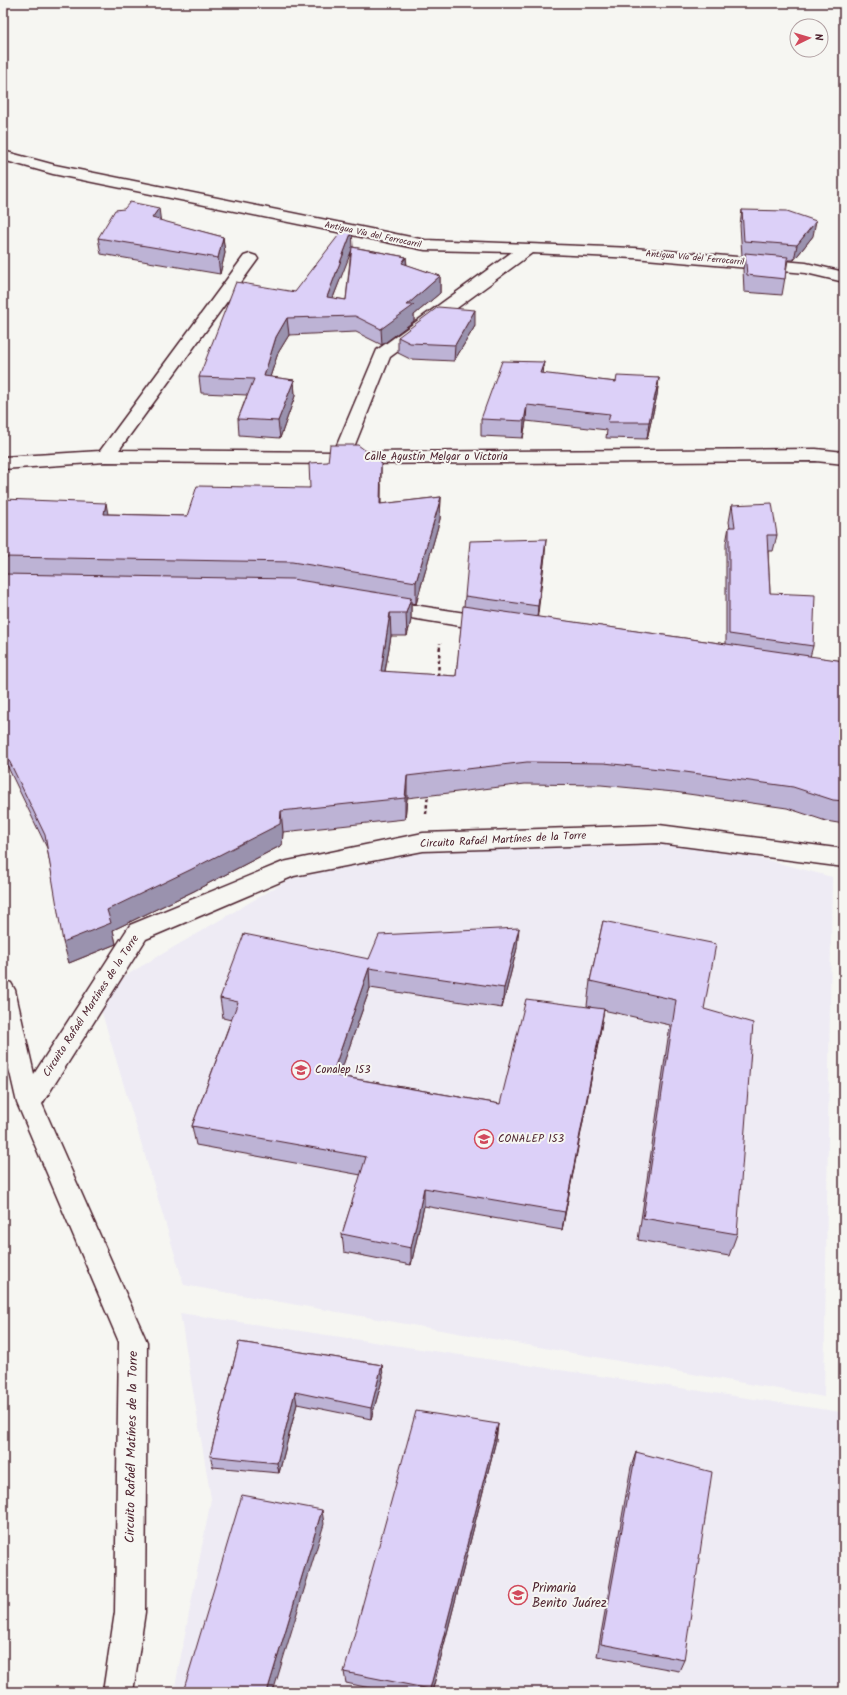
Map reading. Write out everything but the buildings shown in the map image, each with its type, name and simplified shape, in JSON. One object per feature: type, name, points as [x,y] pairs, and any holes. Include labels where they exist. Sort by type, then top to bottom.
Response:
[{"type":"street","name":"Antigua Vía del Ferrocarril","points":[[3,155],[53,169],[425,245],[634,253],[806,268],[844,277]]},
{"type":"street","points":[[341,458],[383,354],[528,248]]},
{"type":"street","points":[[104,456],[250,258]]},
{"type":"street","name":"Calle Agustín Melgar o Victoria","points":[[3,462],[104,456],[341,458],[816,455],[844,458]]},
{"type":"street","points":[[364,604],[506,626]]},
{"type":"street","name":"Circuito Rafaél Martínes de la Torre","points":[[29,1103],[138,932],[291,868],[423,842],[659,834],[844,858]]},
{"type":"street","name":"Circuito Rafaél Matínes de la Torre","points":[[3,990],[29,1103],[133,1342],[130,1612],[118,1692]]},
{"type":"path","points":[[437,679],[442,617]]},
{"type":"path","points":[[423,842],[428,788]]},
{"type":"shaded area","name":"CONALEP 153","points":[[664,833],[832,877],[824,1397],[184,1285],[96,993],[327,857]]},
{"type":"shaded area","name":"Primaria Benito Juárez","points":[[180,1313],[841,1412],[844,1416],[844,1692],[174,1692],[211,1499]]},
{"type":"place","name":"Conalep 153","points":[[301,1070]]},
{"type":"place","name":"CONALEP 153","points":[[484,1139]]},
{"type":"place","name":"Primaria Benito Juárez","points":[[518,1595]]}]
